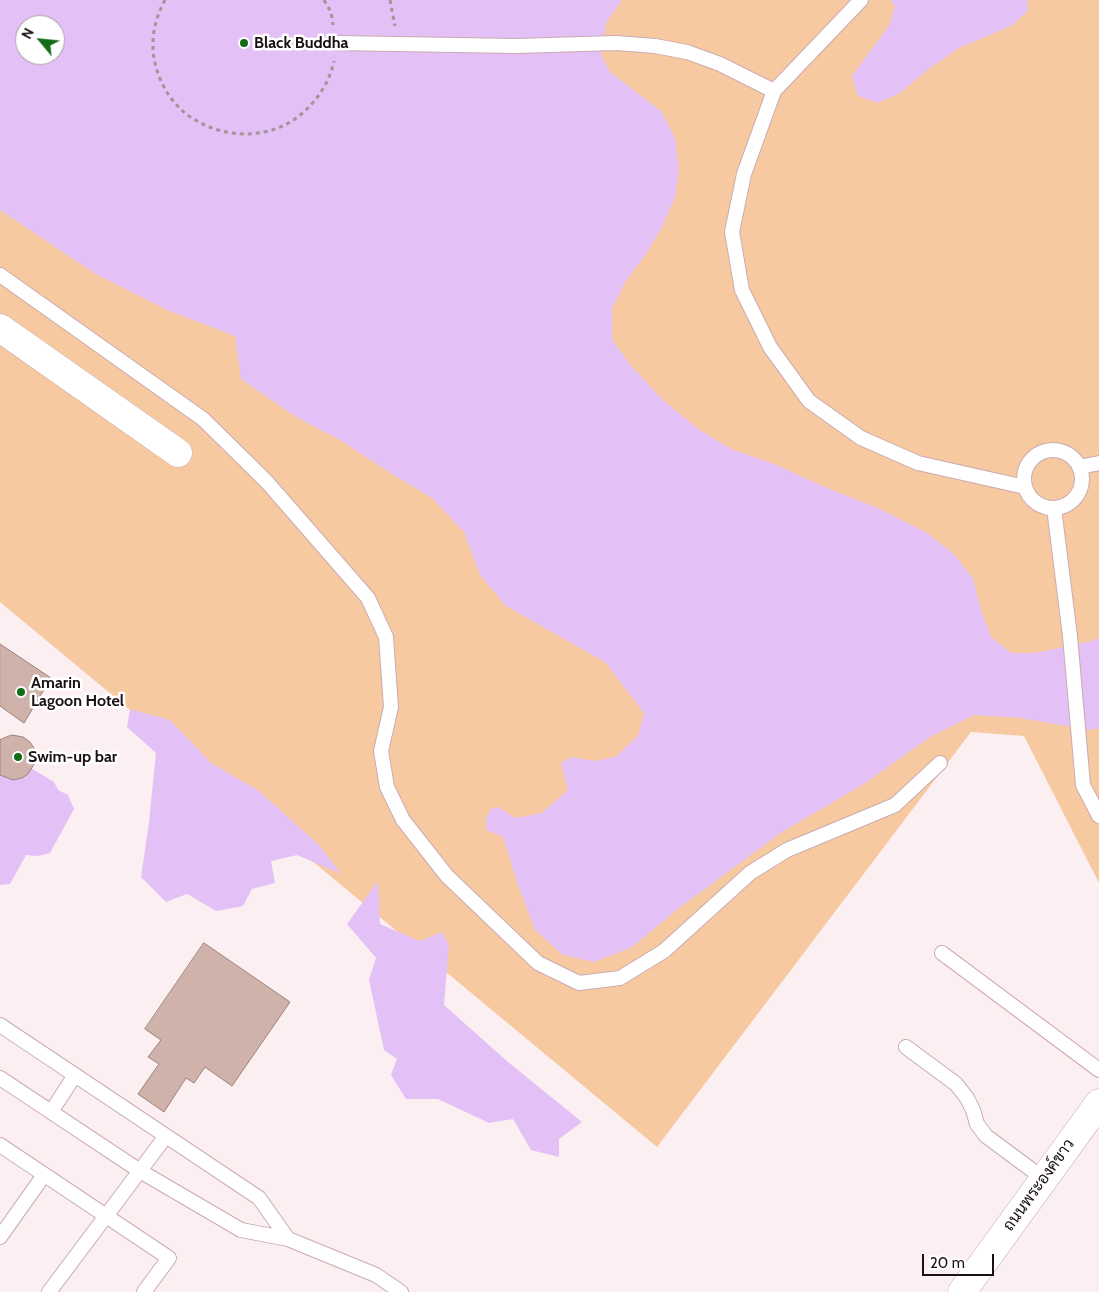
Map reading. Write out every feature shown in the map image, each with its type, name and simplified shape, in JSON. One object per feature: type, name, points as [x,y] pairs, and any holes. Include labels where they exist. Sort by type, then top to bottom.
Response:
[{"type":"street","points":[[0,328],[178,454]]},
{"type":"street","name":"ถนนพระองค์ขาว","points":[[962,1292],[1099,1103]]},
{"type":"lane","points":[[861,0],[774,91],[744,174],[732,232],[742,290],[770,347],[809,400],[861,438],[918,464],[1025,487]]},
{"type":"lane","points":[[336,43],[516,46],[616,42],[655,46],[687,52],[720,64],[774,91]]},
{"type":"lane","points":[[0,275],[203,419],[267,482],[368,598],[386,638],[391,707],[381,752],[387,787],[403,820],[447,876],[538,963],[579,983],[620,978],[664,951],[750,873],[787,850],[895,805],[940,763]]},
{"type":"lane","points":[[1058,450],[1067,454],[1080,468],[1081,486],[1077,495],[1063,506],[1054,508],[1044,507],[1035,502],[1025,487],[1024,476],[1026,467],[1040,453],[1058,450]]},
{"type":"lane","points":[[1080,468],[1099,463]]},
{"type":"lane","points":[[1054,508],[1070,636],[1083,785],[1099,816]]},
{"type":"lane","points":[[942,953],[1099,1070]]},
{"type":"lane","points":[[0,1025],[259,1198],[288,1239]]},
{"type":"lane","points":[[906,1047],[956,1084],[968,1098],[977,1124],[986,1136],[1044,1179]]},
{"type":"lane","points":[[51,1112],[75,1076]]},
{"type":"lane","points":[[0,1078],[140,1170],[241,1230],[288,1239],[376,1275],[401,1292]]},
{"type":"lane","points":[[49,1292],[166,1136]]},
{"type":"lane","points":[[0,1145],[169,1258],[144,1292]]},
{"type":"lane","points":[[0,1237],[44,1175]]},
{"type":"path","points":[[165,0],[159,12],[153,43],[157,72],[170,97],[190,118],[216,131],[244,135],[272,131],[298,118],[318,98],[332,72],[336,43],[331,12],[324,0]]},
{"type":"path","points":[[390,0],[398,43]]},
{"type":"shaded area","points":[[0,0],[1099,0],[1099,883],[1024,736],[971,732],[657,1147],[0,602]]},
{"type":"shaded area","points":[[0,0],[622,0],[606,23],[601,55],[610,72],[661,111],[675,138],[679,170],[675,198],[661,229],[644,257],[627,279],[612,308],[612,340],[632,367],[664,401],[697,428],[731,449],[774,464],[880,509],[927,533],[954,554],[973,579],[980,607],[991,637],[1011,653],[1035,653],[1099,638],[1099,728],[1090,730],[1021,718],[974,715],[930,737],[864,784],[782,832],[679,908],[631,948],[594,962],[563,955],[535,930],[503,837],[486,830],[486,818],[491,809],[498,807],[515,818],[542,813],[568,790],[561,763],[572,757],[594,761],[615,757],[638,736],[644,713],[605,662],[506,606],[480,575],[464,532],[432,498],[340,440],[296,417],[241,379],[235,336],[167,310],[94,273],[0,210]]},
{"type":"shaded area","points":[[890,0],[1027,0],[1028,10],[1013,25],[959,48],[930,68],[900,93],[878,103],[858,96],[852,76],[890,24],[895,6]]},
{"type":"shaded area","points":[[130,709],[170,720],[211,763],[259,791],[320,846],[341,874],[297,855],[271,861],[275,883],[252,889],[243,906],[216,911],[187,894],[166,902],[141,877],[156,753],[127,727]]},
{"type":"shaded area","points":[[16,759],[54,782],[58,790],[68,795],[74,809],[50,853],[38,856],[26,855],[10,884],[0,885],[0,763]]},
{"type":"shaded area","points":[[378,881],[380,924],[420,941],[442,932],[449,945],[444,1005],[508,1062],[582,1122],[559,1139],[559,1157],[531,1150],[513,1119],[489,1123],[438,1099],[406,1099],[391,1075],[397,1059],[384,1050],[369,980],[376,958],[347,924]]},
{"type":"building","name":"Amarin Lagoon Hotel","points":[[0,644],[51,678],[24,723],[0,706]]},
{"type":"building","name":"Swim-up bar","points":[[12,735],[23,737],[30,742],[34,748],[36,761],[28,774],[13,780],[0,775],[0,740]]},
{"type":"building","points":[[204,943],[290,1002],[232,1086],[205,1067],[194,1083],[186,1078],[164,1112],[138,1094],[159,1064],[148,1057],[161,1040],[145,1029]]},
{"type":"place","name":"Black Buddha","points":[[244,43]]},
{"type":"place","name":"Amarin Lagoon Hotel","points":[[21,692]]},
{"type":"place","name":"Swim-up bar","points":[[18,757]]}]
